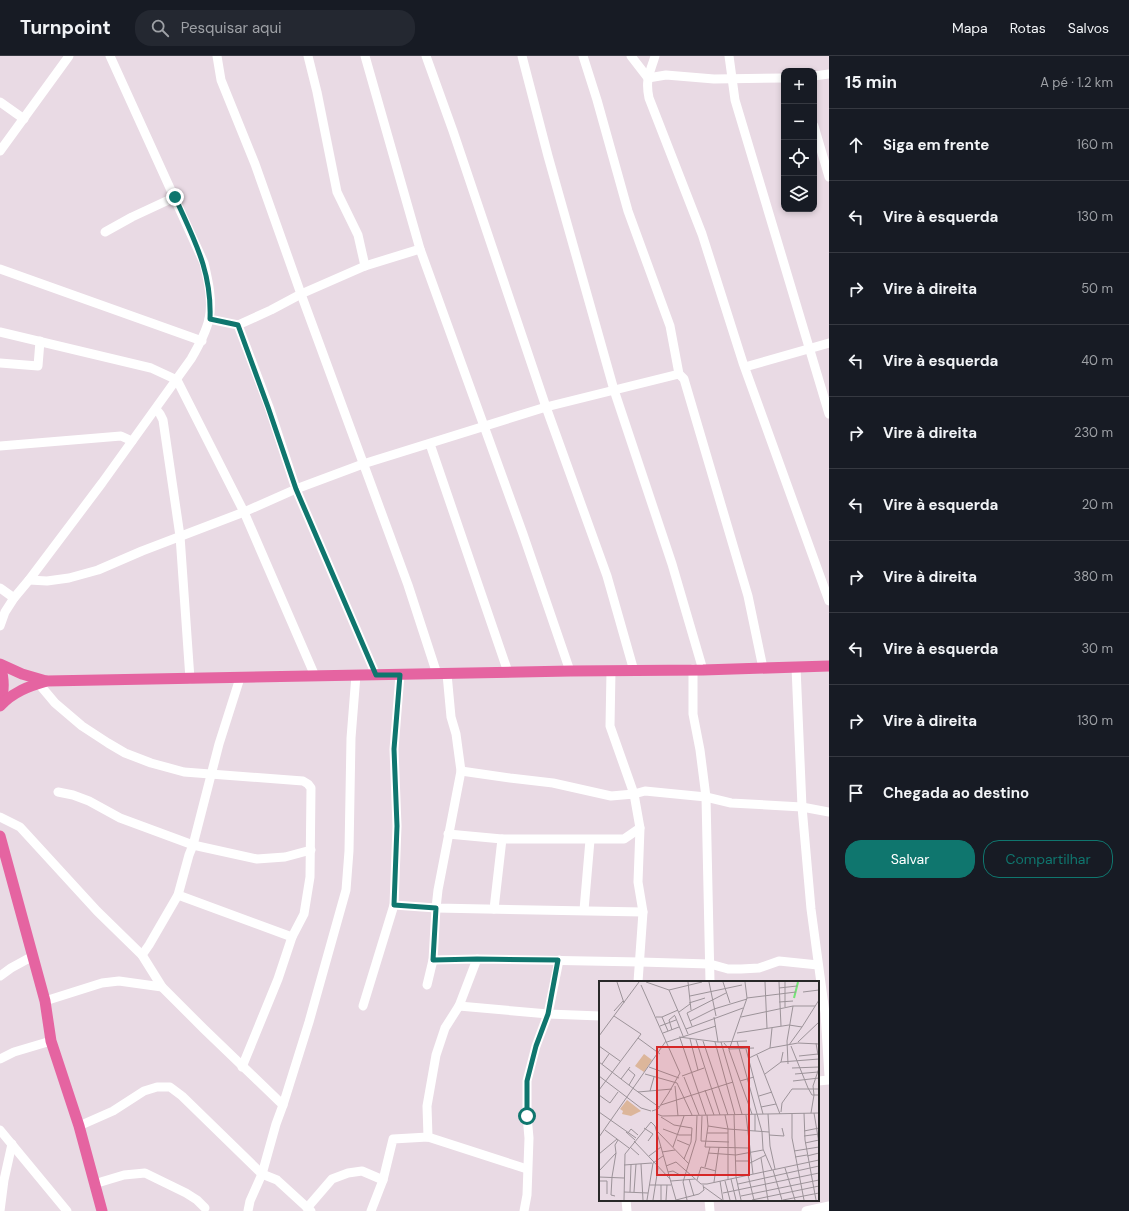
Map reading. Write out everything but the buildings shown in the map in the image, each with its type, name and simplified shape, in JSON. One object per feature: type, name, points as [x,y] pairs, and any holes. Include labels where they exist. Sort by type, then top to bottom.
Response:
[{"type":"main road","points":[[0,664],[43,682]]},
{"type":"main road","points":[[0,664],[4,686],[3,697],[0,704]]},
{"type":"main road","points":[[0,704],[22,690],[43,682],[508,672],[698,670],[829,666]]},
{"type":"main road","points":[[0,836],[45,1000],[52,1041],[79,1126],[102,1211]]},
{"type":"street","points":[[0,626],[3,613],[192,359],[202,341],[210,319],[210,293],[204,263],[110,56]]},
{"type":"street","points":[[217,56],[221,80],[255,164],[363,464],[442,674],[450,717],[456,734],[461,771],[448,834],[436,908],[433,960],[427,985]]},
{"type":"street","points":[[308,56],[317,92],[337,192],[358,235],[365,266]]},
{"type":"street","points":[[365,56],[420,249],[524,534],[570,671]]},
{"type":"street","points":[[426,56],[454,131],[546,407],[607,576],[634,671]]},
{"type":"street","points":[[522,56],[548,156],[614,390],[672,564],[698,670],[693,714],[700,750],[706,797],[710,981]]},
{"type":"street","points":[[583,56],[628,211],[670,326],[679,374],[684,379],[748,596],[763,668]]},
{"type":"street","points":[[631,56],[648,78]]},
{"type":"street","points":[[656,56],[648,78],[649,98],[702,234],[744,367],[829,601]]},
{"type":"street","points":[[729,56],[735,100],[829,414]]},
{"type":"street","points":[[0,151],[70,57]]},
{"type":"street","points":[[817,76],[829,74]]},
{"type":"street","points":[[648,78],[666,75],[714,79],[781,78]]},
{"type":"street","points":[[0,102],[24,119]]},
{"type":"street","points":[[817,134],[826,156],[829,177]]},
{"type":"street","points":[[105,232],[132,217],[175,197]]},
{"type":"street","points":[[210,319],[238,325],[301,294],[365,266],[420,249]]},
{"type":"street","points":[[0,269],[202,341]]},
{"type":"street","points":[[238,325],[296,489],[376,675]]},
{"type":"street","points":[[0,332],[151,368],[177,380],[244,512],[315,676]]},
{"type":"street","points":[[0,363],[38,366],[40,341]]},
{"type":"street","points":[[744,367],[829,343]]},
{"type":"street","points":[[29,580],[47,581],[69,578],[98,570],[180,536],[244,512],[296,489],[363,464],[546,407],[679,374]]},
{"type":"street","points":[[156,409],[163,420],[180,536],[190,678]]},
{"type":"street","points":[[0,446],[121,436],[132,441]]},
{"type":"street","points":[[430,444],[508,672]]},
{"type":"street","points":[[0,588],[14,598]]},
{"type":"street","points":[[796,667],[802,806],[811,909],[824,1014],[829,1076]]},
{"type":"street","points":[[611,671],[610,726],[634,794],[640,828],[638,882],[643,912],[638,981]]},
{"type":"street","points":[[363,1006],[394,905],[397,826],[394,749],[400,675]]},
{"type":"street","points":[[248,1211],[250,1202],[262,1174],[276,1124],[320,986],[346,890],[349,852],[351,738],[356,676]]},
{"type":"street","points":[[142,955],[178,895],[193,845],[211,774],[240,678]]},
{"type":"street","points":[[43,682],[55,703],[82,726],[119,750],[151,763],[184,772],[303,781],[311,788],[310,877],[304,914],[292,937],[278,979],[242,1067]]},
{"type":"street","points":[[461,771],[553,783],[611,796],[634,794],[645,791],[706,797],[731,803],[802,806],[829,812]]},
{"type":"street","points":[[58,792],[73,794],[90,801],[120,818],[193,845],[257,859],[285,858],[311,850]]},
{"type":"street","points":[[0,817],[20,828],[97,911],[142,955],[162,987],[242,1067],[283,1105]]},
{"type":"street","points":[[448,834],[502,839],[624,839],[640,828]]},
{"type":"street","points":[[494,910],[502,839]]},
{"type":"street","points":[[584,910],[590,840]]},
{"type":"street","points":[[178,895],[292,937]]},
{"type":"street","points":[[394,905],[494,910],[584,910],[643,912]]},
{"type":"street","points":[[0,976],[33,956]]},
{"type":"street","points":[[428,1137],[428,1106],[436,1055],[445,1028],[459,1006],[477,959]]},
{"type":"street","points":[[433,960],[558,960],[710,964],[728,969],[759,968],[780,961],[818,965]]},
{"type":"street","points":[[524,1211],[527,1195],[529,1138],[527,1116],[527,1081],[536,1046],[548,1014],[558,960]]},
{"type":"street","points":[[45,1000],[108,982],[119,981],[162,987]]},
{"type":"street","points":[[459,1006],[548,1014],[599,1016]]},
{"type":"street","points":[[0,1058],[14,1052],[52,1041]]},
{"type":"street","points":[[819,1081],[829,1080]]},
{"type":"street","points":[[79,1126],[112,1111],[144,1092],[157,1087],[170,1087],[182,1096],[262,1174],[277,1180],[309,1210],[332,1179],[348,1173],[362,1171],[383,1180]]},
{"type":"street","points":[[0,1130],[67,1211]]},
{"type":"street","points":[[371,1211],[383,1180],[393,1139],[428,1137],[528,1169]]},
{"type":"street","points":[[0,1211],[4,1180],[12,1144]]},
{"type":"street","points":[[94,1184],[124,1175],[145,1173],[186,1193],[197,1200],[205,1208]]},
{"type":"street","points":[[626,1201],[627,1211]]},
{"type":"street","points":[[709,1201],[710,1211]]},
{"type":"street","points":[[806,1211],[819,1210],[829,1206]]},
{"type":"route","points":[[175,197],[204,263],[210,293],[210,319],[238,325],[296,489],[376,675],[400,675],[394,749],[397,826],[394,905],[436,908],[433,960],[558,960],[548,1014],[536,1046],[527,1081],[527,1116]]}]
